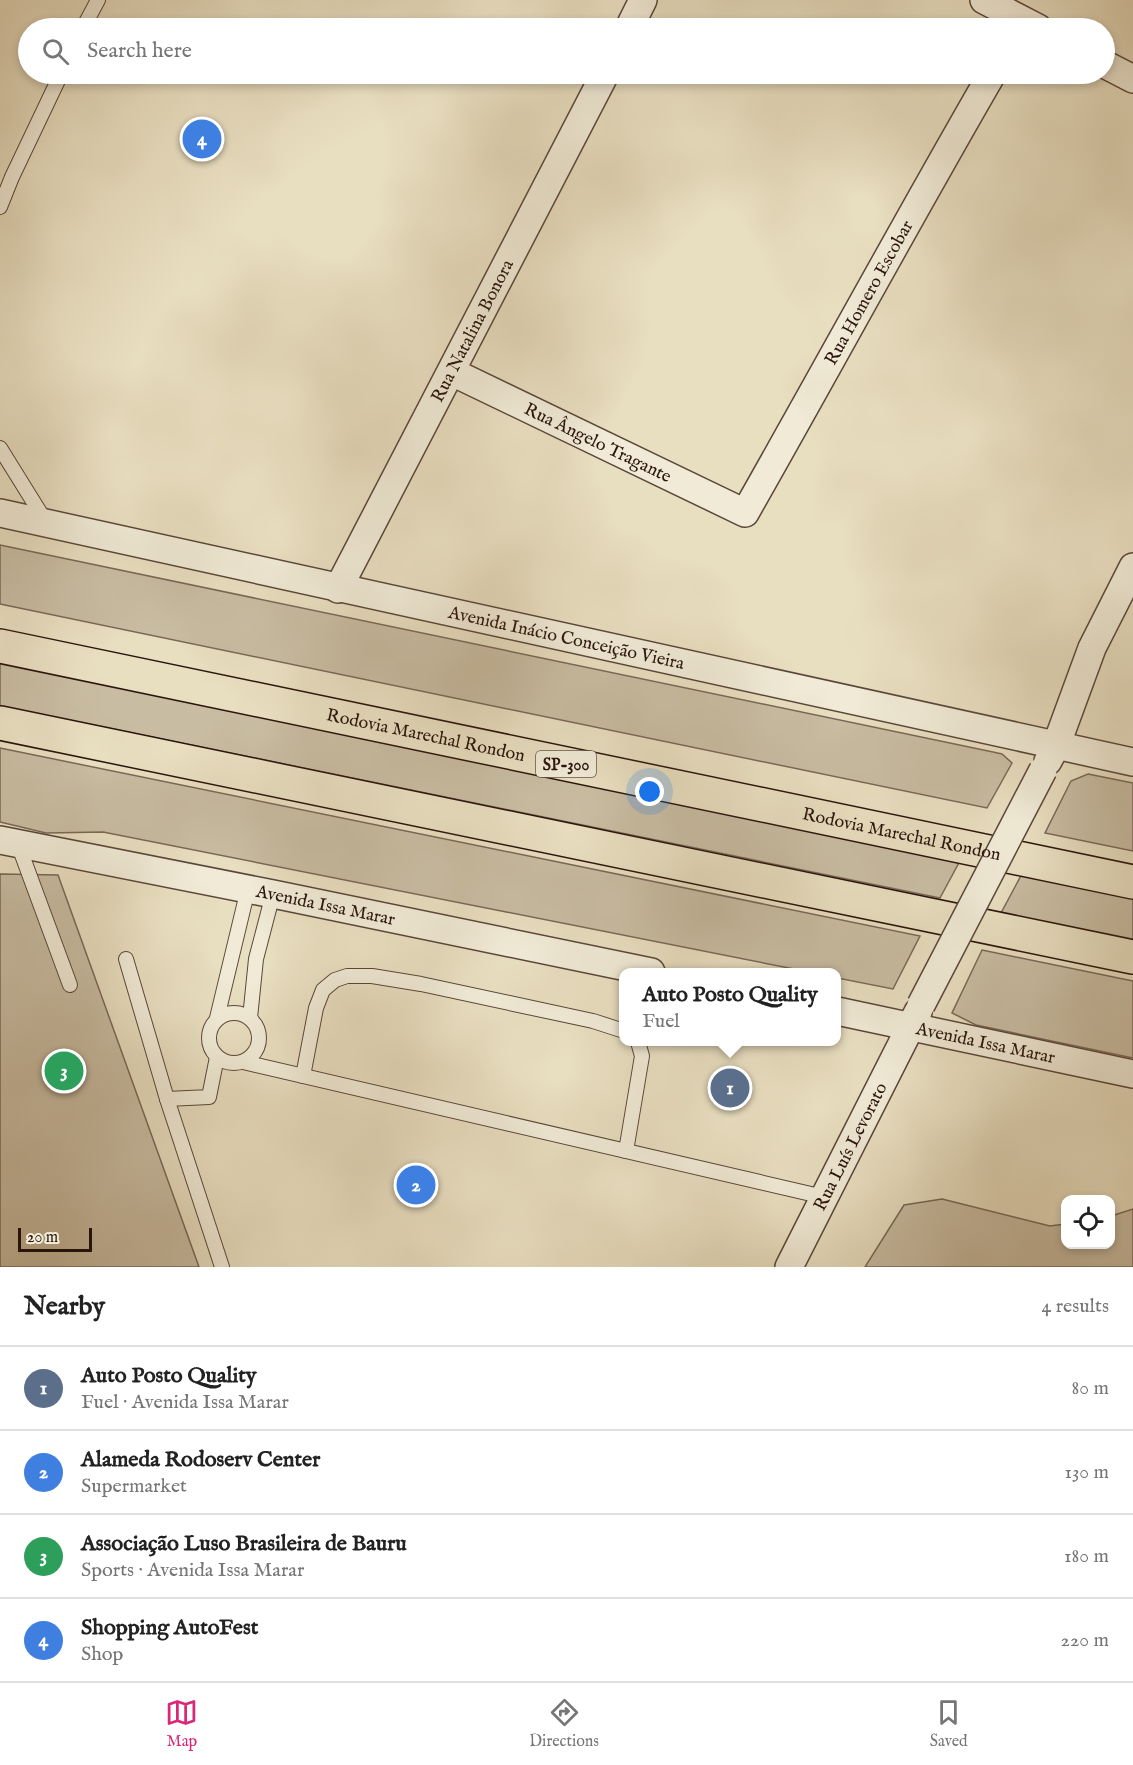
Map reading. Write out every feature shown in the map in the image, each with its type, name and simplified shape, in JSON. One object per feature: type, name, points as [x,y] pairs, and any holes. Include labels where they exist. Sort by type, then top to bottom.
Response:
[{"type":"highway","name":"Rodovia Marechal Rondon","points":[[0,646],[1133,882]]},
{"type":"highway","points":[[0,723],[1133,957]]},
{"type":"street","points":[[634,18],[644,0]]},
{"type":"street","points":[[984,0],[1026,18]]},
{"type":"street","points":[[1115,70],[1133,79]]},
{"type":"street","name":"Rua Natalina Bonora","points":[[338,589],[601,84]]},
{"type":"street","name":"Rua Homero Escobar","points":[[746,513],[986,84]]},
{"type":"street","name":"Rua Ângelo Tragante","points":[[452,372],[746,513]]},
{"type":"street","name":"Avenida Inácio Conceição Vieira","points":[[0,513],[1133,762]]},
{"type":"street","points":[[1056,746],[1092,648],[1133,567]]},
{"type":"street","name":"Rua Luís Levorato","points":[[789,1267],[1056,746]]},
{"type":"street","name":"Avenida Issa Marar","points":[[9,842],[631,968]]},
{"type":"street","name":"Avenida Issa Marar","points":[[841,1011],[916,1016],[1133,1074]]},
{"type":"lane","points":[[88,18],[98,0]]},
{"type":"lane","points":[[0,207],[56,84]]},
{"type":"lane","points":[[0,448],[47,524]]},
{"type":"lane","points":[[9,842],[70,985]]},
{"type":"lane","points":[[250,1018],[260,892]]},
{"type":"lane","points":[[260,892],[217,1018],[208,1033],[212,1051],[225,1062],[243,1062],[824,1197]]},
{"type":"lane","points":[[126,959],[166,1099],[222,1267]]},
{"type":"lane","points":[[303,1076],[316,1008],[323,990],[336,980],[347,976],[372,976],[421,984],[593,1021],[619,1029]]},
{"type":"lane","points":[[217,1018],[233,1012],[243,1014],[256,1025],[259,1042],[256,1050],[243,1062]]},
{"type":"lane","points":[[626,1151],[642,1056],[639,1046]]},
{"type":"lane","points":[[166,1099],[208,1096],[217,1057]]},
{"type":"shaded area","points":[[0,545],[993,752],[1002,754],[1012,763],[987,808],[0,604]]},
{"type":"shaded area","points":[[0,661],[962,857],[940,898],[0,706]]},
{"type":"shaded area","points":[[0,748],[920,936],[893,989],[841,979],[841,968],[789,968],[103,832],[46,833],[0,822]]},
{"type":"shaded area","points":[[1088,774],[1133,783],[1133,851],[1045,833],[1071,781]]},
{"type":"shaded area","points":[[1024,870],[1133,893],[1133,940],[1001,913]]},
{"type":"shaded area","points":[[0,874],[58,875],[199,1267],[0,1267]]},
{"type":"shaded area","points":[[982,950],[1133,981],[1133,1058],[976,1025],[952,1013]]},
{"type":"shaded area","points":[[942,1199],[1050,1226],[1061,1225],[1061,1249],[1115,1249],[1115,1215],[1133,1209],[1133,1267],[865,1267],[904,1205]]},
{"type":"place","name":"Shopping AutoFest","points":[[202,139]]},
{"type":"place","name":"Associação Luso Brasileira de Bauru","points":[[64,1071]]},
{"type":"place","name":"Auto Posto Quality","points":[[730,1088]]},
{"type":"place","name":"Alameda Rodoserv Center","points":[[416,1185]]}]
